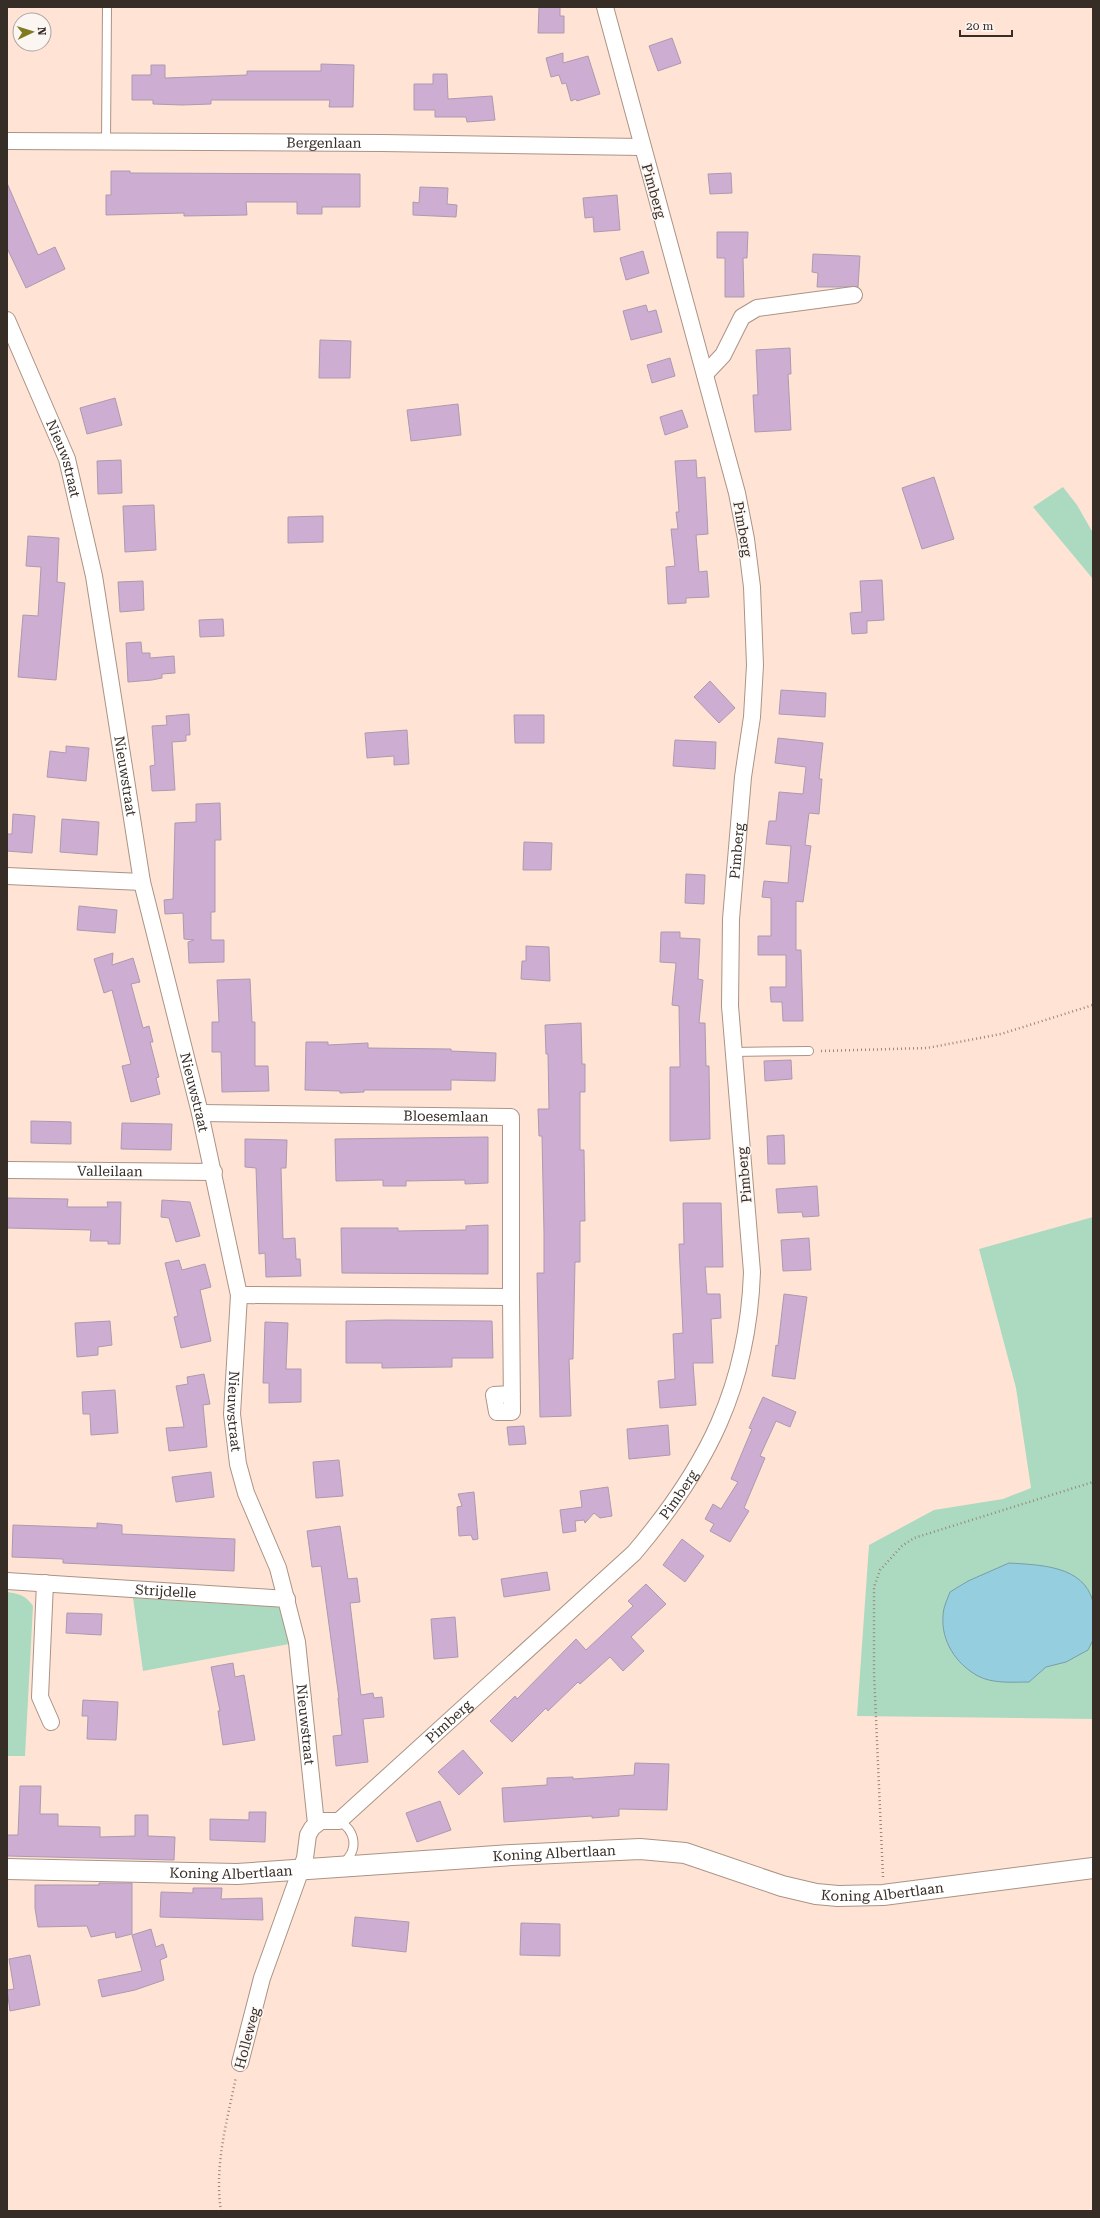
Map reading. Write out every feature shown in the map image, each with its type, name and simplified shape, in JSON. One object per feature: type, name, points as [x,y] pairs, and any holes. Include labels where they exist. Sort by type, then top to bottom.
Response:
[{"type":"street","name":"Pimberg","points":[[339,1821],[634,1553],[666,1516],[698,1467],[720,1422],[734,1385],[746,1337],[751,1303],[752,1272],[732,1052],[730,1006],[731,919],[743,777],[752,717],[754,638],[752,587],[746,539],[737,493],[605,7]]},
{"type":"street","name":"Bergenlaan","points":[[7,141],[382,143],[642,147]]},
{"type":"street","points":[[705,374],[723,355],[742,318],[757,308],[854,295]]},
{"type":"street","name":"Nieuwstraat","points":[[7,320],[66,459],[94,576],[142,882],[214,1172],[239,1295],[232,1414],[238,1464],[246,1493],[278,1568],[299,1651],[316,1824]]},
{"type":"street","points":[[7,876],[142,882]]},
{"type":"street","name":"Bloesemlaan","points":[[200,1113],[511,1117],[511,1297],[512,1412],[497,1412],[494,1395],[512,1394]]},
{"type":"street","name":"Valleilaan","points":[[7,1170],[214,1172]]},
{"type":"street","points":[[239,1295],[511,1297]]},
{"type":"street","name":"Strijdelle","points":[[7,1581],[287,1599]]},
{"type":"street","points":[[45,1583],[40,1697],[51,1722]]},
{"type":"street","points":[[299,1870],[305,1858],[308,1835],[316,1824],[328,1819],[339,1821]]},
{"type":"street","name":"Koning Albertlaan","points":[[7,1869],[236,1874],[520,1855],[640,1849],[667,1850],[685,1853],[782,1886],[816,1894],[838,1896],[884,1895],[1093,1868]]},
{"type":"street","name":"Holleweg","points":[[240,2063],[262,1978],[291,1898],[299,1870]]},
{"type":"lane","points":[[106,142],[107,7]]},
{"type":"lane","points":[[732,1052],[809,1051]]},
{"type":"lane","points":[[333,1867],[342,1864],[353,1851],[354,1841],[352,1832],[347,1826],[339,1821]]},
{"type":"path","points":[[809,1051],[927,1048],[1001,1034],[1093,1005]]},
{"type":"path","points":[[883,1879],[874,1666],[874,1587],[880,1570],[902,1546],[914,1538],[1093,1482]]},
{"type":"path","name":"Holleweg","points":[[221,2211],[218,2193],[219,2167],[240,2063]]},
{"type":"green space","points":[[1063,487],[1077,505],[1093,533],[1093,579],[1033,507]]},
{"type":"green space","points":[[1093,1217],[1093,1719],[857,1716],[869,1545],[934,1510],[1003,1499],[1031,1488],[1016,1388],[979,1249]]},
{"type":"green space","points":[[7,1592],[22,1596],[33,1606],[25,1756],[7,1756]]},
{"type":"green space","points":[[133,1598],[277,1607],[282,1610],[289,1644],[143,1671]]},
{"type":"water","points":[[1009,1563],[1046,1566],[1059,1569],[1070,1574],[1080,1581],[1088,1590],[1093,1602],[1093,1640],[1088,1650],[1066,1662],[1046,1667],[1029,1682],[1010,1682],[984,1679],[970,1671],[957,1658],[947,1643],[943,1625],[943,1613],[950,1592],[968,1581]]},
{"type":"building","points":[[539,7],[560,7],[560,16],[564,16],[564,33],[538,33]]},
{"type":"building","points":[[672,38],[681,63],[658,71],[649,46]]},
{"type":"building","points":[[563,53],[563,63],[588,56],[600,94],[577,101],[576,99],[571,101],[566,83],[562,84],[559,75],[551,77],[546,58]]},
{"type":"building","points":[[321,64],[354,65],[353,107],[329,107],[330,100],[211,100],[211,104],[182,105],[153,104],[153,100],[132,100],[132,75],[151,75],[151,65],[165,65],[165,78],[247,75],[247,71],[321,71]]},
{"type":"building","points":[[433,74],[447,74],[448,99],[492,96],[495,120],[467,122],[466,117],[435,117],[435,110],[414,110],[414,84],[433,84]]},
{"type":"building","points":[[111,171],[130,171],[130,173],[360,174],[360,207],[322,207],[322,214],[297,214],[297,202],[246,202],[247,215],[184,216],[184,213],[106,215],[106,195],[111,195]]},
{"type":"building","points":[[731,173],[732,193],[710,194],[708,174]]},
{"type":"building","points":[[7,183],[38,255],[55,247],[65,269],[26,288],[7,248]]},
{"type":"building","points":[[420,187],[448,188],[447,204],[457,205],[456,217],[413,215],[413,202],[419,203]]},
{"type":"building","points":[[617,195],[620,230],[594,232],[593,217],[585,218],[583,198]]},
{"type":"building","points":[[717,232],[748,232],[747,258],[743,258],[744,297],[725,297],[725,258],[717,258]]},
{"type":"building","points":[[643,251],[649,273],[626,280],[620,258]]},
{"type":"building","points":[[813,254],[860,256],[858,287],[817,287],[818,273],[812,272]]},
{"type":"building","points":[[646,305],[648,312],[656,310],[662,332],[631,340],[623,311]]},
{"type":"building","points":[[320,340],[351,341],[350,378],[319,378]]},
{"type":"building","points":[[790,348],[791,374],[788,374],[791,430],[755,432],[753,395],[758,395],[756,350]]},
{"type":"building","points":[[670,358],[675,376],[652,383],[647,365]]},
{"type":"building","points":[[115,398],[122,425],[87,434],[80,408]]},
{"type":"building","points":[[458,404],[461,435],[411,441],[407,410]]},
{"type":"building","points":[[682,410],[688,427],[665,435],[660,417]]},
{"type":"building","points":[[121,460],[122,493],[98,494],[97,461]]},
{"type":"building","points":[[696,460],[697,478],[705,477],[708,534],[696,535],[699,572],[707,571],[709,597],[686,598],[686,603],[668,604],[666,567],[675,566],[671,529],[678,529],[676,512],[679,512],[675,461]]},
{"type":"building","points":[[934,477],[954,539],[922,549],[902,488]]},
{"type":"building","points":[[154,505],[156,550],[125,552],[123,506]]},
{"type":"building","points":[[323,516],[323,542],[288,543],[288,517]]},
{"type":"building","points":[[28,536],[59,538],[57,582],[65,583],[56,680],[18,677],[23,615],[38,616],[41,567],[26,566]]},
{"type":"building","points":[[882,580],[884,620],[867,621],[867,633],[852,634],[850,613],[862,612],[860,581]]},
{"type":"building","points":[[143,581],[144,610],[120,612],[118,582]]},
{"type":"building","points":[[223,619],[224,636],[200,637],[199,620]]},
{"type":"building","points":[[141,642],[142,653],[150,653],[150,658],[174,656],[175,673],[162,674],[162,678],[152,680],[128,682],[126,643]]},
{"type":"building","points":[[710,681],[735,708],[719,723],[694,697]]},
{"type":"building","points":[[781,690],[826,693],[825,717],[779,714]]},
{"type":"building","points":[[189,714],[190,735],[186,735],[186,741],[172,742],[175,790],[152,791],[150,766],[155,765],[152,726],[167,725],[166,716]]},
{"type":"building","points":[[514,715],[544,715],[544,743],[515,743]]},
{"type":"building","points":[[407,730],[409,764],[394,765],[394,756],[367,758],[365,733]]},
{"type":"building","points":[[778,738],[823,743],[819,779],[822,779],[819,814],[809,813],[805,845],[811,846],[803,902],[796,901],[796,950],[801,950],[803,1021],[783,1021],[782,1002],[771,1002],[770,987],[786,987],[786,955],[758,955],[758,936],[771,936],[771,898],[762,897],[764,881],[788,883],[791,846],[766,844],[769,821],[776,821],[779,792],[803,794],[806,767],[775,763]]},
{"type":"building","points":[[675,740],[716,742],[715,769],[673,766]]},
{"type":"building","points":[[66,746],[89,748],[86,781],[47,777],[50,751],[66,753]]},
{"type":"building","points":[[220,803],[221,840],[215,840],[215,912],[211,912],[211,940],[224,940],[224,962],[189,963],[188,942],[194,940],[184,939],[183,913],[165,914],[164,900],[173,899],[175,823],[196,822],[196,804]]},
{"type":"building","points":[[13,814],[35,816],[32,853],[7,851],[7,834],[12,834]]},
{"type":"building","points":[[62,819],[99,822],[97,855],[60,852]]},
{"type":"building","points":[[524,842],[552,843],[551,870],[523,870]]},
{"type":"building","points":[[686,874],[705,875],[704,904],[685,903]]},
{"type":"building","points":[[79,906],[117,910],[115,933],[77,930]]},
{"type":"building","points":[[661,932],[680,932],[680,938],[700,939],[698,979],[703,980],[699,1023],[705,1023],[706,1066],[709,1066],[710,1139],[670,1141],[670,1067],[680,1067],[679,1006],[672,1005],[676,963],[660,962]]},
{"type":"building","points":[[526,946],[549,947],[550,981],[521,979],[522,961],[526,961]]},
{"type":"building","points":[[113,953],[112,965],[133,958],[140,982],[131,984],[143,1028],[149,1026],[153,1042],[150,1042],[159,1077],[156,1078],[160,1094],[131,1102],[122,1066],[131,1064],[112,990],[104,993],[94,959]]},
{"type":"building","points":[[250,979],[252,1022],[255,1022],[255,1066],[268,1066],[269,1091],[222,1092],[221,1052],[212,1052],[212,1022],[219,1022],[217,980]]},
{"type":"building","points":[[581,1023],[582,1064],[585,1064],[585,1092],[580,1092],[580,1150],[584,1150],[585,1221],[580,1221],[580,1262],[575,1262],[573,1359],[569,1359],[571,1416],[540,1417],[537,1273],[544,1273],[544,1233],[542,1136],[539,1136],[538,1109],[549,1109],[548,1054],[546,1054],[545,1025]]},
{"type":"building","points":[[306,1042],[328,1042],[328,1045],[368,1043],[368,1048],[451,1049],[451,1051],[496,1053],[495,1081],[451,1080],[451,1090],[364,1090],[364,1092],[340,1093],[340,1091],[305,1090]]},
{"type":"building","points":[[791,1060],[792,1079],[765,1081],[764,1061]]},
{"type":"building","points":[[31,1121],[71,1122],[71,1144],[31,1143]]},
{"type":"building","points":[[122,1123],[172,1124],[171,1150],[121,1149]]},
{"type":"building","points":[[784,1135],[785,1164],[768,1164],[767,1136]]},
{"type":"building","points":[[488,1137],[488,1183],[465,1184],[465,1180],[406,1181],[406,1186],[383,1186],[383,1180],[336,1181],[335,1139]]},
{"type":"building","points":[[245,1139],[287,1140],[286,1168],[281,1168],[283,1239],[295,1238],[296,1259],[300,1259],[301,1276],[266,1277],[265,1253],[259,1254],[256,1168],[245,1167]]},
{"type":"building","points":[[817,1186],[819,1216],[803,1217],[802,1212],[778,1213],[776,1189]]},
{"type":"building","points":[[7,1198],[68,1199],[67,1207],[108,1207],[107,1202],[121,1202],[120,1244],[108,1244],[108,1241],[90,1241],[91,1230],[7,1228]]},
{"type":"building","points":[[162,1200],[190,1202],[200,1236],[176,1242],[169,1218],[161,1217]]},
{"type":"building","points":[[683,1203],[721,1203],[723,1267],[705,1267],[707,1294],[720,1294],[721,1318],[711,1319],[713,1363],[693,1363],[696,1405],[660,1408],[658,1381],[675,1379],[673,1334],[683,1333],[679,1244],[684,1244]]},
{"type":"building","points":[[488,1225],[488,1274],[342,1273],[341,1228],[398,1228],[398,1231],[466,1230],[466,1226]]},
{"type":"building","points":[[809,1238],[811,1270],[783,1271],[781,1240]]},
{"type":"building","points":[[179,1260],[182,1270],[205,1264],[211,1287],[200,1290],[211,1341],[181,1348],[174,1317],[178,1316],[165,1263]]},
{"type":"building","points":[[784,1294],[807,1297],[795,1379],[772,1376],[776,1345],[778,1346]]},
{"type":"building","points":[[110,1321],[112,1345],[98,1347],[98,1355],[77,1357],[75,1323]]},
{"type":"building","points":[[346,1321],[492,1321],[493,1358],[452,1358],[452,1367],[382,1368],[382,1363],[346,1363]]},
{"type":"building","points":[[265,1322],[288,1323],[286,1369],[301,1369],[301,1402],[269,1403],[269,1383],[263,1383]]},
{"type":"building","points":[[204,1374],[210,1404],[203,1405],[207,1447],[169,1451],[166,1428],[184,1427],[176,1386],[188,1384],[187,1377]]},
{"type":"building","points":[[115,1390],[118,1433],[91,1435],[90,1414],[83,1414],[82,1392]]},
{"type":"building","points":[[763,1397],[796,1412],[790,1427],[776,1421],[760,1456],[765,1458],[744,1508],[749,1511],[730,1542],[710,1531],[714,1524],[705,1519],[713,1504],[721,1509],[738,1482],[731,1479],[752,1429],[749,1428]]},
{"type":"building","points":[[668,1425],[670,1455],[629,1459],[627,1429]]},
{"type":"building","points":[[524,1426],[526,1444],[509,1445],[507,1427]]},
{"type":"building","points":[[339,1460],[343,1496],[316,1498],[313,1462]]},
{"type":"building","points":[[211,1472],[214,1497],[176,1502],[172,1477]]},
{"type":"building","points":[[608,1487],[612,1516],[600,1518],[594,1513],[585,1523],[584,1520],[575,1521],[576,1531],[563,1533],[560,1510],[582,1507],[580,1491]]},
{"type":"building","points":[[474,1492],[478,1539],[473,1540],[471,1535],[459,1536],[457,1507],[462,1506],[458,1494]]},
{"type":"building","points":[[97,1523],[122,1525],[122,1534],[235,1539],[234,1571],[63,1563],[63,1559],[12,1557],[13,1525],[97,1528]]},
{"type":"building","points":[[340,1526],[348,1579],[357,1578],[360,1602],[350,1603],[361,1695],[373,1693],[374,1698],[382,1697],[384,1717],[363,1719],[368,1762],[336,1766],[333,1736],[342,1735],[339,1698],[321,1566],[312,1567],[307,1531]]},
{"type":"building","points":[[682,1539],[704,1556],[685,1582],[663,1565]]},
{"type":"building","points":[[547,1572],[550,1590],[504,1597],[501,1579]]},
{"type":"building","points":[[646,1584],[666,1604],[631,1637],[644,1651],[623,1671],[610,1657],[580,1684],[578,1682],[548,1711],[546,1708],[512,1742],[490,1721],[515,1696],[517,1699],[576,1639],[586,1650],[633,1606],[628,1601]]},
{"type":"building","points":[[67,1613],[102,1614],[101,1635],[66,1633]]},
{"type":"building","points":[[455,1617],[458,1657],[434,1659],[431,1619]]},
{"type":"building","points":[[233,1663],[235,1677],[244,1675],[255,1740],[223,1745],[218,1711],[220,1711],[211,1667]]},
{"type":"building","points":[[83,1700],[118,1702],[116,1740],[87,1739],[88,1716],[82,1716]]},
{"type":"building","points":[[463,1750],[483,1773],[459,1795],[438,1772]]},
{"type":"building","points":[[635,1763],[669,1764],[667,1810],[619,1809],[619,1816],[592,1818],[592,1816],[504,1822],[502,1788],[547,1785],[547,1778],[573,1777],[573,1779],[634,1775]]},
{"type":"building","points":[[20,1786],[41,1786],[40,1814],[58,1814],[58,1826],[100,1827],[100,1837],[135,1836],[135,1815],[148,1815],[148,1836],[175,1837],[174,1860],[7,1856],[7,1835],[18,1835]]},
{"type":"building","points":[[440,1801],[451,1830],[417,1842],[406,1813]]},
{"type":"building","points":[[249,1812],[266,1812],[265,1842],[210,1840],[210,1819],[249,1820]]},
{"type":"building","points":[[99,1883],[132,1883],[132,1934],[116,1938],[115,1932],[91,1937],[87,1926],[38,1927],[35,1908],[35,1885],[99,1885]]},
{"type":"building","points":[[193,1888],[222,1888],[221,1899],[262,1898],[263,1920],[160,1917],[161,1892],[193,1893]]},
{"type":"building","points":[[355,1917],[409,1922],[406,1952],[352,1946]]},
{"type":"building","points":[[521,1923],[560,1924],[560,1956],[520,1955]]},
{"type":"building","points":[[151,1929],[156,1947],[163,1944],[167,1957],[160,1960],[164,1980],[135,1990],[102,1997],[98,1980],[142,1971],[132,1935]]},
{"type":"building","points":[[30,1955],[40,2005],[10,2011],[7,1990],[14,1989],[9,1959]]}]
